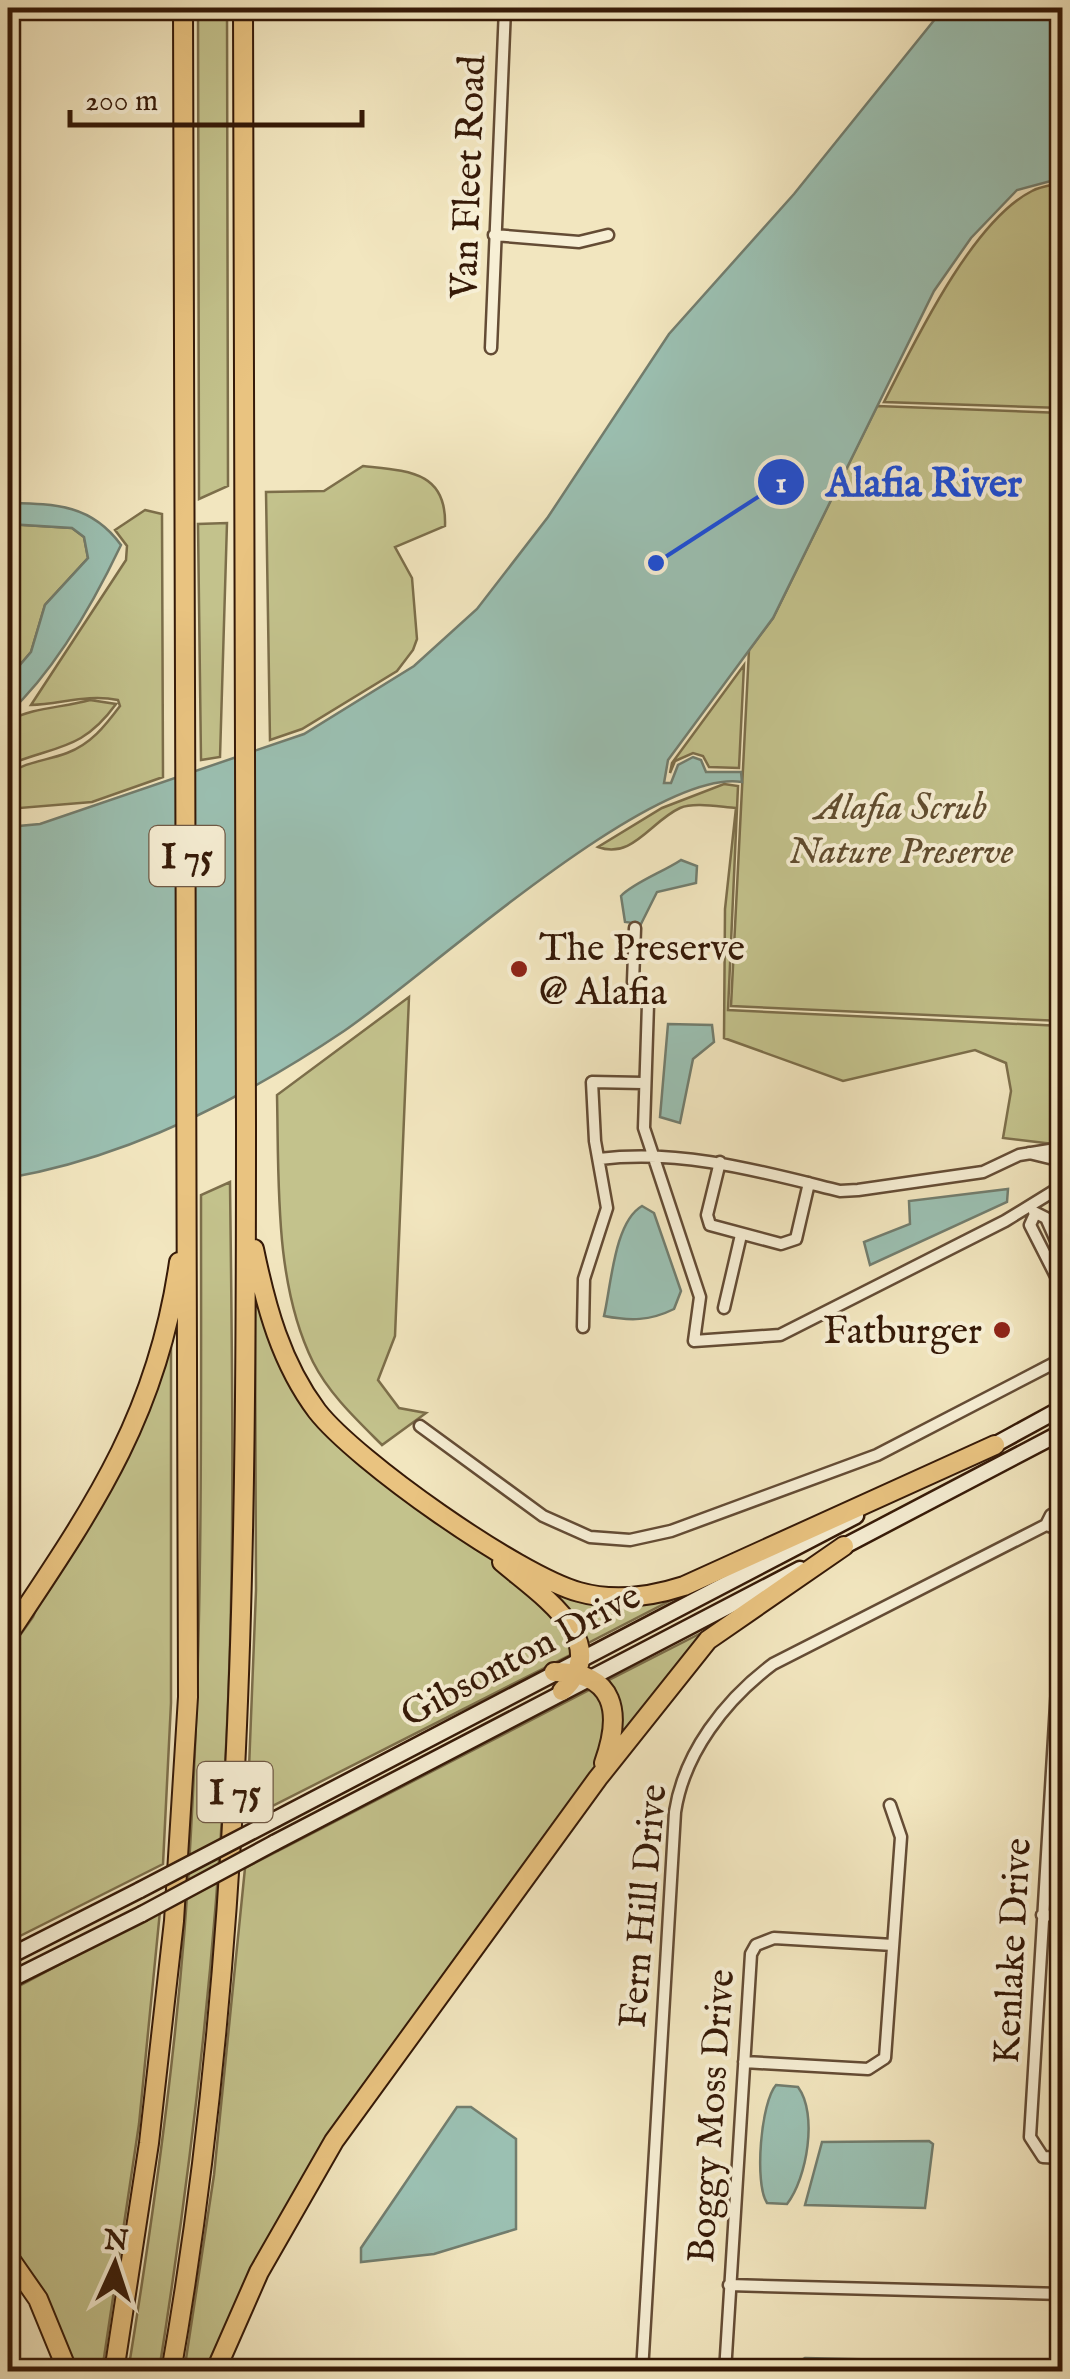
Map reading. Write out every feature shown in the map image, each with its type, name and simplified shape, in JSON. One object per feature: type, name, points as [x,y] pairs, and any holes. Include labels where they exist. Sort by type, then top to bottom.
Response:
[{"type":"highway","name":"I 75","points":[[114,2372],[149,2142],[174,1921],[188,1697],[183,8]]},
{"type":"highway","name":"I 75","points":[[171,2372],[206,2144],[240,1726],[246,1209],[244,8]]},
{"type":"highway","points":[[246,1209],[277,1340],[318,1411],[350,1445],[460,1526],[562,1614],[576,1632],[584,1669],[604,1688],[612,1712],[608,1752],[598,1778]]},
{"type":"highway","points":[[8,1635],[103,1492],[127,1446],[168,1328],[187,1211]]},
{"type":"highway","points":[[460,1526],[562,1586],[614,1597],[650,1595],[716,1572],[995,1445]]},
{"type":"highway","points":[[215,2372],[259,2272],[334,2140],[598,1778],[708,1640],[844,1546]]},
{"type":"highway","points":[[554,1672],[584,1669]]},
{"type":"highway","points":[[562,1692],[584,1669]]},
{"type":"highway","points":[[8,2256],[38,2299],[68,2372]]},
{"type":"main road","name":"Gibsonton Drive","points":[[584,1669],[1062,1408]]},
{"type":"main road","name":"Gibsonton Drive","points":[[584,1669],[844,1546],[1062,1432]]},
{"type":"main road","name":"Gibsonton Drive","points":[[8,1957],[554,1672]]},
{"type":"main road","name":"Gibsonton Drive","points":[[8,1980],[142,1914],[562,1692]]},
{"type":"street","name":"Van Fleet Road","points":[[490,348],[505,8]]},
{"type":"street","points":[[494,235],[579,242],[608,235]]},
{"type":"street","points":[[635,928],[632,982],[648,1004],[644,1128],[700,1297],[694,1340],[780,1335],[1033,1211],[1062,1186]]},
{"type":"street","points":[[583,1327],[584,1279],[608,1208],[592,1082],[643,1083]]},
{"type":"street","points":[[600,1159],[650,1153],[720,1162],[840,1190],[876,1189],[984,1172],[1028,1153],[1062,1148]]},
{"type":"street","points":[[1028,1153],[1062,1161]]},
{"type":"street","points":[[720,1162],[707,1220],[716,1229],[741,1235],[781,1244],[792,1242],[800,1230],[809,1183]]},
{"type":"street","points":[[1033,1211],[1046,1218],[1062,1254]]},
{"type":"street","points":[[1033,1211],[1030,1226],[1062,1288]]},
{"type":"street","points":[[724,1308],[741,1235]]},
{"type":"street","name":"Gibsonton Drive","points":[[420,1426],[543,1516],[590,1537],[630,1540],[671,1531],[877,1455],[1062,1359]]},
{"type":"street","name":"Fern Hill Drive","points":[[642,2372],[673,1839],[686,1768],[736,1697],[774,1664],[1046,1525],[1051,1515],[1062,1510]]},
{"type":"street","points":[[1046,1525],[1062,1530]]},
{"type":"street","name":"Kenlake Drive","points":[[1062,1605],[1030,2137],[1043,2157],[1062,2158]]},
{"type":"street","points":[[744,2062],[868,2069],[878,2065],[888,2047],[901,1838],[890,1805]]},
{"type":"street","points":[[1042,1915],[1062,1916]]},
{"type":"street","name":"Boggy Moss Drive","points":[[726,2372],[751,1954],[756,1945],[774,1938],[893,1945]]},
{"type":"street","points":[[729,2285],[1062,2294]]},
{"type":"green space","points":[[198,8],[227,8],[228,486],[199,499]]},
{"type":"green space","points":[[1062,183],[1062,292],[1051,384],[1062,391],[1062,408],[884,402],[947,286],[988,228],[1032,191]]},
{"type":"green space","name":"Alafia Scrub Nature Preserve","points":[[877,406],[1062,413],[1062,1021],[731,1006],[749,650],[773,618]]},
{"type":"green space","points":[[363,466],[422,477],[432,484],[444,508],[445,526],[395,547],[412,578],[417,639],[397,671],[302,729],[270,740],[266,492],[324,491]]},
{"type":"green space","points":[[145,510],[162,514],[163,777],[92,802],[8,809],[8,774],[83,745],[120,706],[118,700],[96,698],[31,705],[126,560],[127,546],[115,530]]},
{"type":"green space","points":[[227,523],[220,757],[201,760],[198,524]]},
{"type":"green space","points":[[8,524],[72,528],[84,537],[88,558],[45,605],[31,652],[8,679]]},
{"type":"green space","points":[[744,665],[739,768],[709,767],[703,756],[693,753],[675,761],[670,773],[672,763]]},
{"type":"green space","points":[[90,700],[116,704],[80,739],[8,765],[8,721],[38,710]]},
{"type":"green space","points":[[724,784],[738,786],[728,1010],[1062,1026],[1062,1145],[1003,1138],[1011,1091],[1006,1063],[975,1050],[843,1081],[724,1038],[725,909],[736,808],[686,806],[631,844],[610,850],[598,847],[662,808]]},
{"type":"green space","points":[[409,997],[395,1336],[378,1380],[399,1408],[426,1413],[382,1445],[327,1385],[300,1331],[281,1231],[277,1095]]},
{"type":"green space","points":[[230,1182],[230,1638],[211,1955],[194,2122],[159,2371],[128,2372],[167,2102],[187,1899],[199,1592],[201,1195]]},
{"type":"green space","points":[[261,1302],[308,1401],[551,1610],[564,1623],[572,1654],[247,1819],[256,1590],[255,1304]]},
{"type":"green space","points":[[166,1347],[171,1347],[171,1703],[163,1864],[8,1942],[8,1652],[33,1617],[52,1570]]},
{"type":"green space","points":[[551,1589],[683,1594],[588,1643],[577,1621],[547,1593]]},
{"type":"green space","points":[[709,1629],[618,1750],[609,1680]]},
{"type":"green space","points":[[597,1686],[606,1726],[596,1768],[376,2074],[210,2371],[184,2372],[214,2175],[245,1868]]},
{"type":"green space","points":[[160,1911],[139,2124],[102,2371],[71,2371],[8,2250],[8,1992]]},
{"type":"shaded area","points":[[944,8],[1062,8],[1062,178],[1017,190],[971,238],[934,291],[773,618],[668,760],[664,783],[671,783],[678,765],[693,757],[701,760],[706,772],[741,772],[742,782],[702,786],[653,807],[598,840],[344,1031],[266,1080],[141,1140],[97,1156],[8,1178],[8,827],[40,824],[304,734],[414,666],[477,609],[548,517],[669,334],[794,194]]},
{"type":"shaded area","points":[[8,503],[71,509],[97,521],[121,545],[72,635],[42,677],[8,714],[8,679],[31,652],[45,605],[88,558],[84,537],[72,528],[8,524]]},
{"type":"shaded area","points":[[681,860],[697,866],[696,883],[657,892],[641,924],[625,922],[621,896]]},
{"type":"shaded area","points":[[668,1024],[712,1025],[714,1042],[693,1059],[680,1123],[660,1117]]},
{"type":"shaded area","points":[[1008,1189],[1007,1202],[870,1265],[864,1242],[910,1224],[909,1201]]},
{"type":"shaded area","points":[[642,1206],[654,1213],[681,1291],[674,1309],[657,1316],[604,1316],[620,1240],[625,1226]]},
{"type":"shaded area","points":[[776,2085],[798,2087],[808,2113],[805,2163],[787,2204],[767,2203],[761,2179],[763,2125]]},
{"type":"shaded area","points":[[457,2107],[471,2107],[516,2139],[516,2229],[434,2254],[361,2262],[361,2248]]},
{"type":"shaded area","points":[[822,2142],[933,2144],[925,2208],[805,2205]]},
{"type":"shaded area","points":[[805,2358],[1029,2363],[1062,2371],[797,2371],[796,2363]]},
{"type":"place","name":"Alafia River","points":[[656,563]]},
{"type":"place","name":"The Preserve @ Alafia","points":[[519,969]]},
{"type":"place","name":"Fatburger","points":[[1002,1330]]}]
